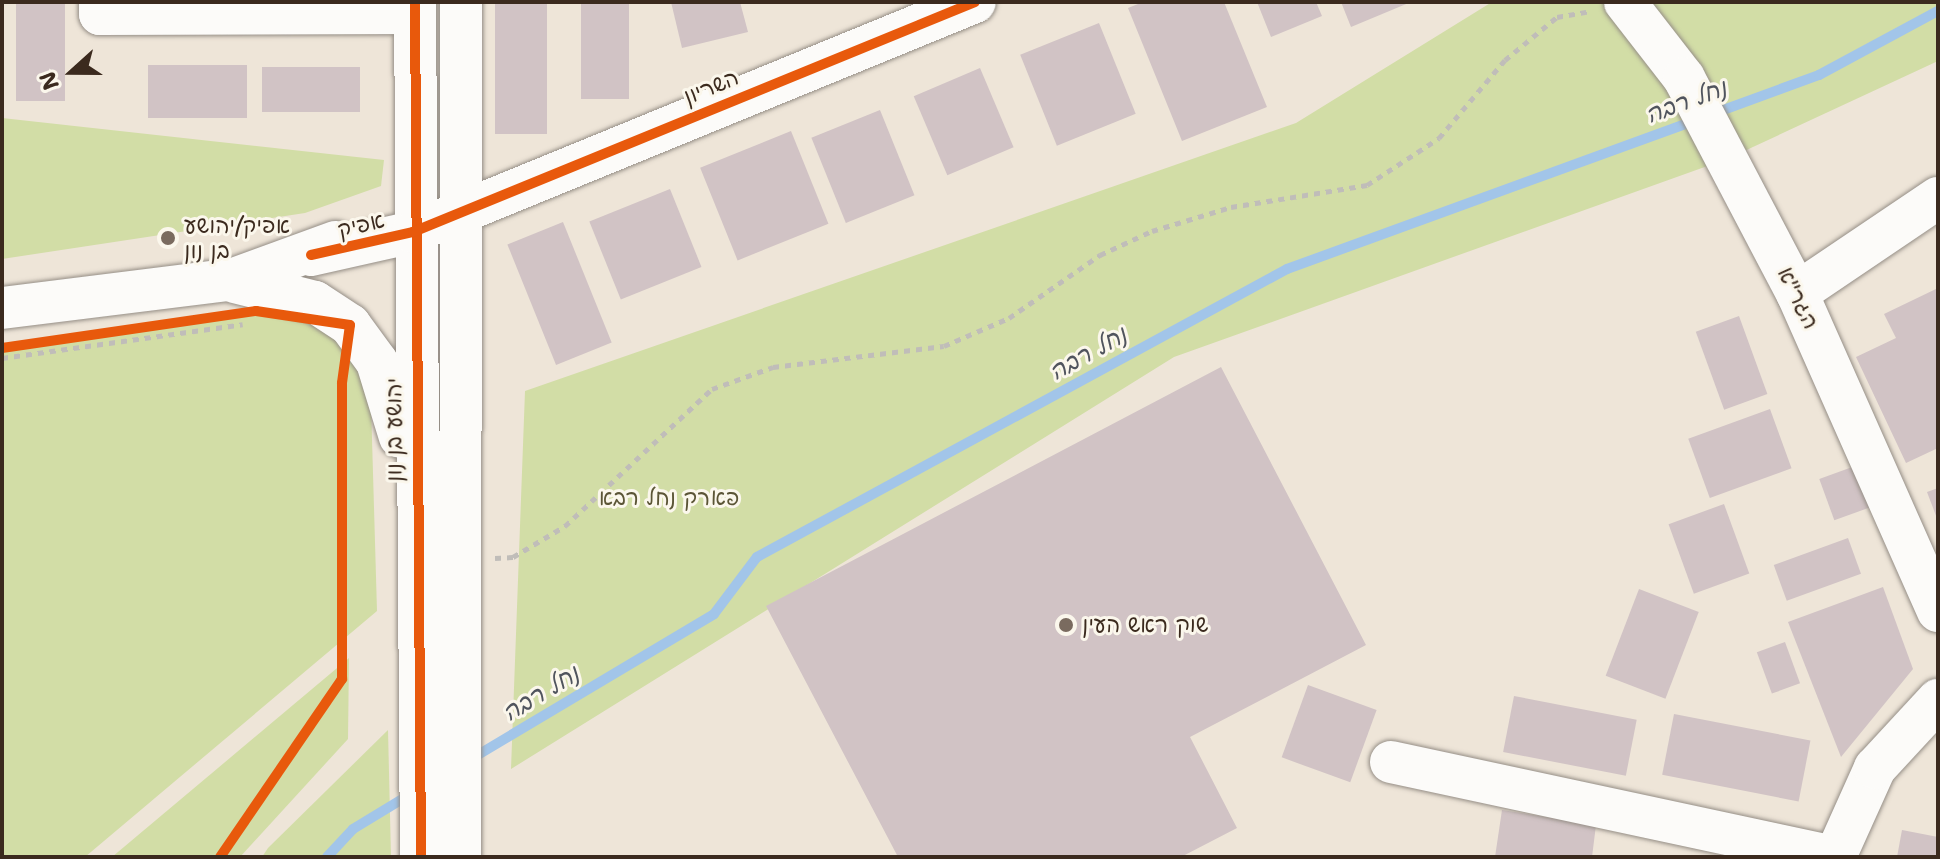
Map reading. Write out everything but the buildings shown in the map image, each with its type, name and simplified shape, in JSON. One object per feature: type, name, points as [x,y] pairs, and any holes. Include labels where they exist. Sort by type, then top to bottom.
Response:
[{"type":"street","points":[[100,2],[100,14],[415,7]]},
{"type":"street","points":[[460,845],[461,2]]},
{"type":"street","name":"השריון","points":[[463,209],[975,2]]},
{"type":"street","name":"הגר\"א","points":[[1627,4],[1684,78],[1797,293],[1938,611]]},
{"type":"street","name":"יהושע בן נון","points":[[415,7],[412,218],[421,857]]},
{"type":"street","points":[[462,129],[489,165],[540,178]]},
{"type":"street","points":[[1797,293],[1938,198]]},
{"type":"street","name":"אפיק","points":[[2,308],[221,280],[311,255],[412,218],[463,209]]},
{"type":"street","points":[[221,280],[315,302],[358,333],[387,386],[415,490]]},
{"type":"street","points":[[1391,762],[1834,857],[1875,768],[1938,700]]},
{"type":"path","points":[[462,559],[513,557],[565,526],[712,389],[773,367],[944,346],[1009,318],[1100,255],[1152,231],[1231,207],[1367,185],[1439,138],[1505,60],[1557,17],[1627,4]]},
{"type":"path","points":[[2,348],[257,316]]},
{"type":"path","points":[[2,358],[257,316]]},
{"type":"green space","name":"פארק נחל רבא","points":[[1492,2],[1938,2],[1938,61],[1727,159],[1174,357],[511,769],[525,391],[1296,123]]},
{"type":"green space","points":[[2,118],[384,160],[381,186],[305,213],[2,259]]},
{"type":"green space","points":[[282,308],[321,323],[361,367],[371,404],[377,611],[85,857],[2,857],[2,348]]},
{"type":"green space","points":[[349,658],[348,739],[240,857],[112,857]]},
{"type":"green space","points":[[388,730],[391,857],[262,857],[268,848]]},
{"type":"waterway","name":"נחל רבה","points":[[1715,113],[1819,75],[1938,11]]},
{"type":"waterway","name":"נחל רבה","points":[[471,759],[714,614],[757,557],[1287,269],[1696,120]]},
{"type":"waterway","name":"נחל רבה","points":[[327,857],[353,829],[409,795]]},
{"type":"cycle path","points":[[415,2],[421,857]]},
{"type":"cycle path","points":[[311,255],[413,232],[975,2]]},
{"type":"cycle path","points":[[2,348],[256,311],[350,325],[342,383],[342,679],[220,857]]},
{"type":"place","name":"אפיק/יהושע בן נון","points":[[168,238]]},
{"type":"place","name":"שוק ראש העין","points":[[1066,625]]}]
